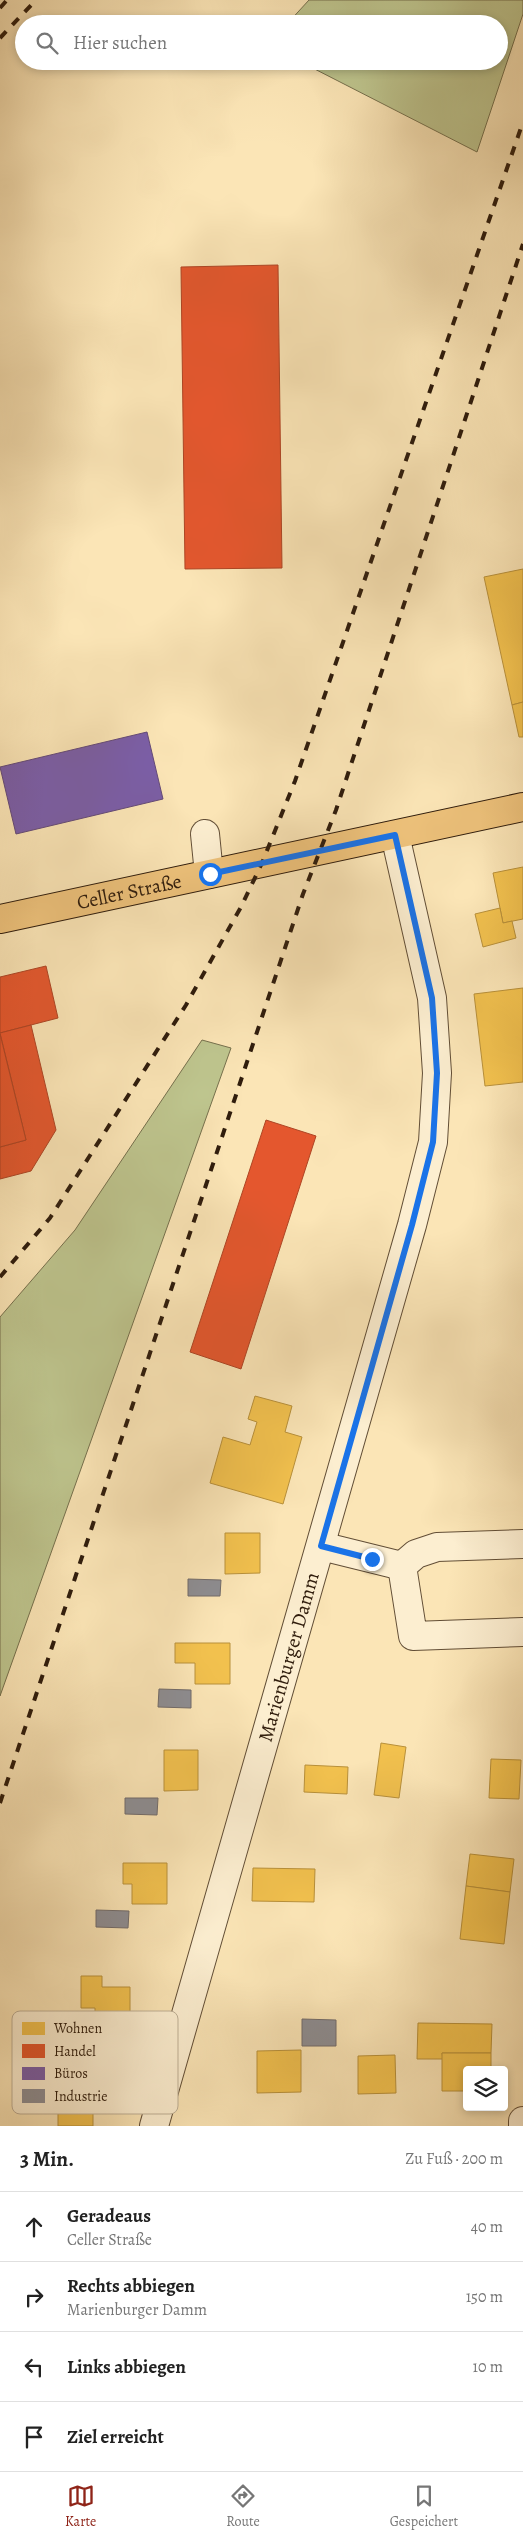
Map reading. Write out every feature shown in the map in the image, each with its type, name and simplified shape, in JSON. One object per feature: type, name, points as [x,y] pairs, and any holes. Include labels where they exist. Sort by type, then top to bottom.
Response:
[{"type":"main road","name":"Celler Straße","points":[[0,919],[523,807]]},
{"type":"street","points":[[205,834],[210,874]]},
{"type":"street","name":"Marienburger Damm","points":[[178,2043],[410,1234],[433,1142],[437,1073],[432,998],[395,835]]},
{"type":"street","points":[[402,1566],[416,1554],[437,1547],[523,1544]]},
{"type":"street","points":[[321,1546],[402,1566]]},
{"type":"street","points":[[402,1566],[413,1636],[523,1632]]},
{"type":"green space","points":[[309,0],[523,0],[523,14],[508,59],[508,15],[295,15]]},
{"type":"green space","points":[[317,70],[504,70],[477,152]]},
{"type":"green space","points":[[202,1040],[231,1048],[0,1696],[0,1317],[75,1230]]},
{"type":"building: Wohnen","points":[[523,569],[523,702],[512,705],[484,577]]},
{"type":"building: Wohnen","points":[[523,702],[523,737],[519,737],[512,705]]},
{"type":"building: Wohnen","points":[[523,867],[523,919],[503,923],[493,873]]},
{"type":"building: Wohnen","points":[[500,908],[503,923],[512,921],[516,938],[483,947],[475,914]]},
{"type":"building: Wohnen","points":[[523,988],[523,1082],[485,1086],[474,994]]},
{"type":"building: Wohnen","points":[[255,1396],[292,1406],[285,1432],[302,1437],[283,1504],[210,1483],[223,1437],[250,1445],[257,1422],[248,1419]]},
{"type":"building: Wohnen","points":[[225,1533],[260,1533],[260,1573],[225,1574]]},
{"type":"building: Wohnen","points":[[175,1643],[230,1643],[230,1684],[195,1684],[195,1663],[175,1663]]},
{"type":"building: Wohnen","points":[[381,1743],[406,1747],[399,1798],[374,1795]]},
{"type":"building: Wohnen","points":[[164,1750],[198,1750],[198,1790],[164,1791]]},
{"type":"building: Wohnen","points":[[491,1759],[521,1760],[519,1799],[489,1798]]},
{"type":"building: Wohnen","points":[[305,1765],[348,1767],[347,1794],[304,1792]]},
{"type":"building: Wohnen","points":[[470,1854],[514,1859],[510,1892],[466,1886]]},
{"type":"building: Wohnen","points":[[123,1863],[167,1863],[167,1904],[132,1904],[132,1884],[123,1884]]},
{"type":"building: Wohnen","points":[[253,1868],[315,1869],[314,1902],[252,1901]]},
{"type":"building: Wohnen","points":[[466,1886],[510,1892],[504,1944],[460,1939]]},
{"type":"building: Wohnen","points":[[81,1976],[102,1976],[102,1987],[130,1987],[130,2011],[95,2011],[95,2008],[81,2008]]},
{"type":"building: Wohnen","points":[[418,2023],[492,2024],[491,2053],[442,2053],[443,2059],[417,2059]]},
{"type":"building: Wohnen","points":[[301,2050],[301,2092],[257,2093],[257,2051]]},
{"type":"building: Wohnen","points":[[442,2053],[491,2053],[491,2066],[463,2066],[463,2091],[442,2091]]},
{"type":"building: Wohnen","points":[[395,2055],[396,2093],[358,2094],[358,2056]]},
{"type":"building: Wohnen","points":[[58,2114],[93,2114],[93,2126],[58,2126]]},
{"type":"building: Handel","points":[[278,265],[282,568],[185,569],[181,267]]},
{"type":"building: Handel","points":[[46,966],[58,1018],[0,1033],[0,977]]},
{"type":"building: Handel","points":[[31,1025],[56,1130],[31,1171],[0,1179],[0,1147],[26,1140],[0,1033]]},
{"type":"building: Handel","points":[[0,1034],[26,1140],[0,1147]]},
{"type":"building: Handel","points":[[266,1120],[316,1136],[241,1369],[190,1352]]},
{"type":"building: Büros","points":[[147,732],[163,799],[16,834],[0,767]]},
{"type":"building: Industrie","points":[[188,1579],[221,1580],[220,1596],[188,1596]]},
{"type":"building: Industrie","points":[[159,1689],[191,1690],[191,1708],[158,1707]]},
{"type":"building: Industrie","points":[[125,1798],[158,1798],[157,1815],[125,1814]]},
{"type":"building: Industrie","points":[[96,1910],[129,1911],[128,1928],[96,1927]]},
{"type":"building: Industrie","points":[[302,2019],[336,2020],[336,2046],[302,2046]]},
{"type":"railway","points":[[0,8],[7,0]]},
{"type":"railway","points":[[22,15],[36,0]]},
{"type":"railway","points":[[0,38],[15,22]]},
{"type":"railway","points":[[0,1277],[50,1218],[186,1005],[241,907],[262,863],[295,781],[523,122]]},
{"type":"railway","points":[[0,1803],[303,894],[336,810],[523,244]]},
{"type":"route","points":[[210,874],[395,835],[432,998],[437,1073],[433,1142],[412,1225],[321,1546],[372,1559]]}]
